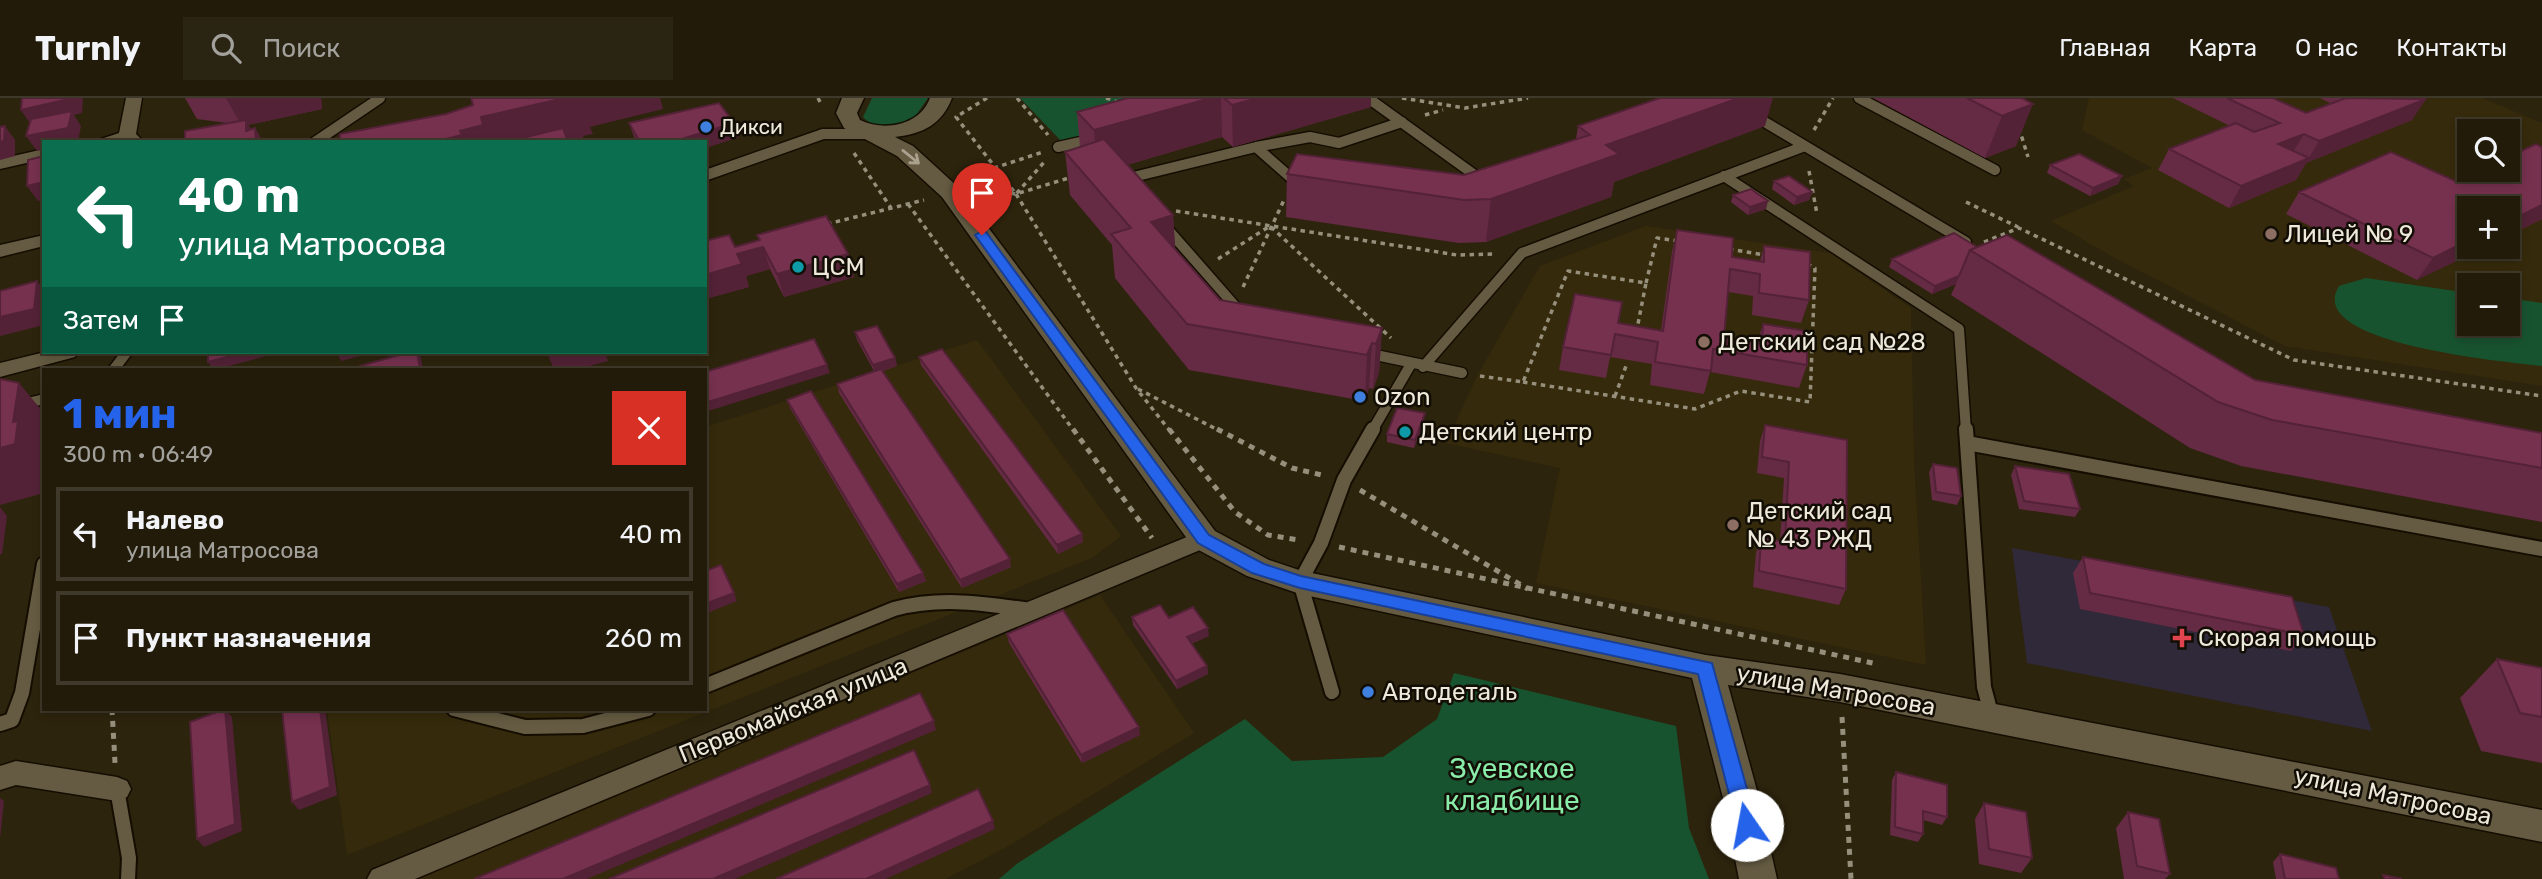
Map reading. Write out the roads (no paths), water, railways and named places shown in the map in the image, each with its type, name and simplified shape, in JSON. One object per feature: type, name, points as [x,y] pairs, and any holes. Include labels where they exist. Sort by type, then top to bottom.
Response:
[{"type":"street","points":[[131,139],[134,98]]},
{"type":"street","points":[[707,175],[822,134],[872,134],[902,130],[927,121],[939,104],[957,98]]},
{"type":"street","points":[[822,134],[850,102]]},
{"type":"street","name":"улица Матросова","points":[[850,102],[846,115],[851,124],[905,151],[947,189],[1203,539],[1258,568],[1300,582],[1706,668],[1840,688],[1992,717],[2540,830]]},
{"type":"street","points":[[939,104],[931,142],[947,189]]},
{"type":"street","points":[[0,164],[42,155]]},
{"type":"street","points":[[0,251],[42,240]]},
{"type":"street","points":[[0,370],[60,354]]},
{"type":"street","name":"Первомайская улица","points":[[382,879],[1203,539]]},
{"type":"street","points":[[1706,668],[1741,798],[1758,879]]},
{"type":"street","points":[[0,778],[16,773],[117,789]]},
{"type":"lane","points":[[318,140],[380,98]]},
{"type":"lane","points":[[1368,98],[1486,184]]},
{"type":"lane","points":[[1859,98],[1995,170]]},
{"type":"lane","points":[[1740,107],[1973,247]]},
{"type":"lane","points":[[1132,188],[1124,179],[1256,147],[1310,138],[1339,143],[1402,122]]},
{"type":"lane","points":[[1058,147],[1111,135]]},
{"type":"lane","points":[[1332,692],[1300,582],[1321,543],[1344,480],[1417,365],[1522,253],[1805,146]]},
{"type":"lane","points":[[1256,147],[1306,191]]},
{"type":"lane","points":[[1724,176],[1959,329],[1984,687],[1992,717]]},
{"type":"lane","points":[[1475,187],[1499,179]]},
{"type":"lane","points":[[1147,207],[1248,320]]},
{"type":"lane","points":[[1350,349],[1462,373]]},
{"type":"lane","points":[[115,368],[125,354]]},
{"type":"lane","points":[[0,410],[42,400]]},
{"type":"lane","points":[[1967,443],[2542,550]]},
{"type":"lane","points":[[0,724],[12,720],[22,693],[42,576]]},
{"type":"lane","points":[[707,685],[903,607],[954,600],[1007,609],[1033,610]]},
{"type":"lane","points":[[462,711],[525,727],[583,726],[640,711]]},
{"type":"lane","points":[[117,789],[129,858],[128,879]]},
{"type":"place","name":"Дикси","points":[[706,127]]},
{"type":"place","name":"Лицей № 9","points":[[2271,234]]},
{"type":"place","name":"ЦСМ","points":[[798,267]]},
{"type":"place","name":"Детский сад №28","points":[[1704,342]]},
{"type":"place","name":"Ozon","points":[[1360,397]]},
{"type":"place","name":"Детский центр","points":[[1405,432]]},
{"type":"place","name":"Детский сад № 43 РЖД","points":[[1733,525]]},
{"type":"place","name":"Скорая помощь","points":[[2182,638]]},
{"type":"place","name":"Автодеталь","points":[[1368,692]]},
{"type":"park label","name":"Зуевское кладбище","points":[[1512,784]]}]
